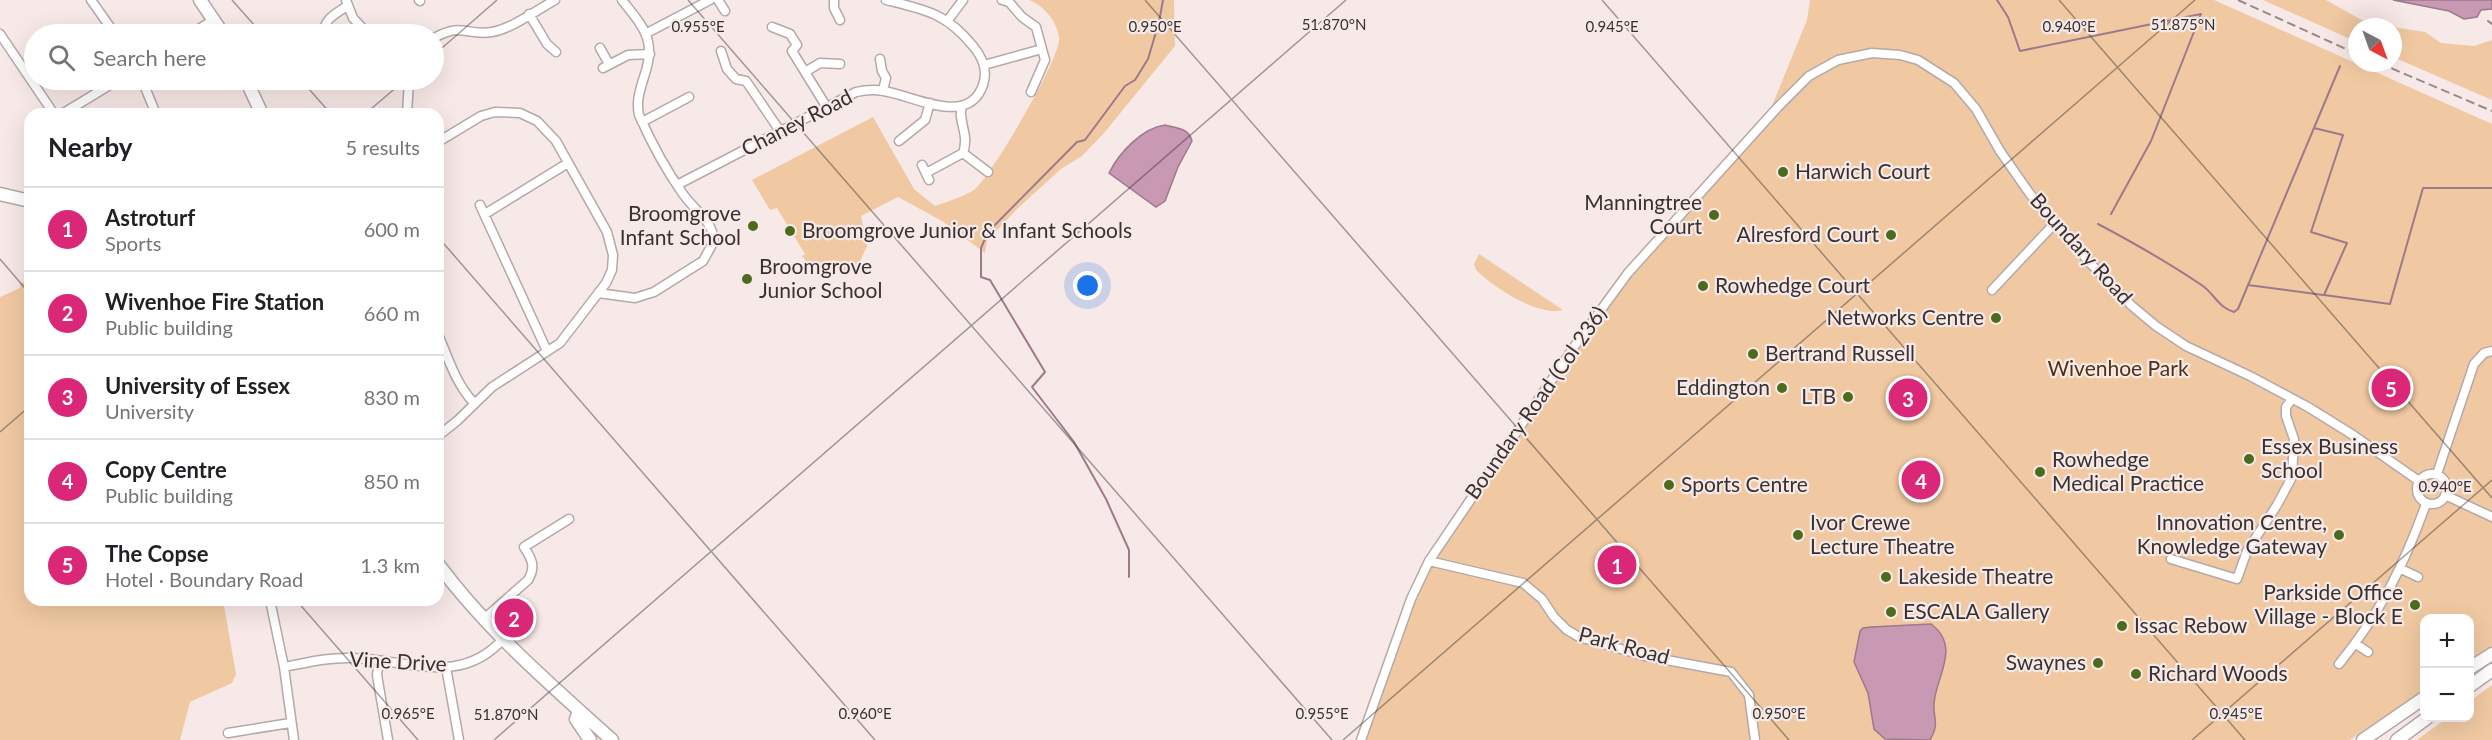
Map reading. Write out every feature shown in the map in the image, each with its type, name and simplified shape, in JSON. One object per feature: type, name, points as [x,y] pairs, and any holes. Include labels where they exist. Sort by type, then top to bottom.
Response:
[{"type":"main road","points":[[200,0],[217,24]]},
{"type":"main road","points":[[251,90],[259,108]]},
{"type":"main road","points":[[0,194],[24,200]]},
{"type":"main road","points":[[444,571],[540,676],[612,740]]},
{"type":"main road","points":[[2474,665],[2489,655]]},
{"type":"main road","points":[[2474,683],[2492,670]]},
{"type":"main road","points":[[2363,740],[2420,701]]},
{"type":"main road","points":[[579,711],[576,719],[590,740]]},
{"type":"main road","points":[[2397,740],[2420,722]]},
{"type":"street","points":[[91,0],[108,24]]},
{"type":"street","points":[[444,34],[457,29],[492,32],[555,0]]},
{"type":"street","points":[[598,293],[623,298],[647,295],[706,258],[712,248],[714,236],[701,213],[677,185],[642,122],[638,101],[650,54],[647,33],[622,0]]},
{"type":"street","points":[[647,33],[710,0]]},
{"type":"street","points":[[718,0],[725,11]]},
{"type":"street","points":[[834,0],[834,8],[840,20]]},
{"type":"street","points":[[886,0],[913,3],[948,20],[976,49],[984,65],[985,74],[981,88],[970,101],[962,106],[960,113],[967,140],[963,153],[943,166],[926,173]]},
{"type":"street","points":[[948,20],[963,0]]},
{"type":"street","points":[[1002,0],[1010,2],[1022,17],[1034,24],[1042,49],[1045,60],[1031,92]]},
{"type":"street","points":[[325,24],[347,3],[357,24]]},
{"type":"street","points":[[529,14],[547,44],[556,52]]},
{"type":"street","points":[[208,24],[215,20]]},
{"type":"street","points":[[772,27],[790,34],[797,45],[792,51],[826,106]]},
{"type":"street","points":[[0,34],[24,70]]},
{"type":"street","points":[[600,48],[606,66],[628,55],[650,54]]},
{"type":"street","points":[[984,65],[1042,49]]},
{"type":"street","points":[[721,51],[727,69],[735,79],[746,81],[780,131]]},
{"type":"street","name":"Boundary Road","points":[[1777,108],[1809,76],[1838,60],[1872,53],[1900,55],[1918,60],[1944,75],[1966,94],[2015,175],[2055,223],[2132,306],[2172,338],[2292,399],[2353,435],[2419,481]]},
{"type":"street","points":[[880,59],[886,78],[883,90]]},
{"type":"street","points":[[805,72],[820,63],[840,64]]},
{"type":"street","points":[[38,90],[50,108]]},
{"type":"street","points":[[72,108],[102,90]]},
{"type":"street","points":[[146,90],[154,108]]},
{"type":"street","points":[[407,108],[408,90]]},
{"type":"street","name":"Chaney Road","points":[[677,185],[856,92],[883,90],[930,103],[951,107],[962,106]]},
{"type":"street","points":[[642,122],[689,97]]},
{"type":"street","points":[[898,141],[925,120],[930,103]]},
{"type":"street","name":"Boundary Road (Col 236)","points":[[1360,740],[1411,599],[1429,561],[1469,499],[1608,299],[1777,108]]},
{"type":"street","points":[[444,138],[482,116],[495,112],[514,112],[529,116],[544,127],[556,141],[611,242],[612,270],[565,338],[492,387],[444,431]]},
{"type":"street","points":[[963,153],[970,161],[988,172]]},
{"type":"street","points":[[485,214],[568,163]]},
{"type":"street","points":[[480,205],[547,351]]},
{"type":"street","points":[[1992,290],[2055,223]]},
{"type":"street","points":[[444,348],[464,390],[474,403]]},
{"type":"street","points":[[2437,474],[2455,406],[2474,364],[2484,353],[2492,351]]},
{"type":"street","points":[[2170,559],[2237,579],[2247,551],[2292,477],[2294,439],[2286,416],[2286,407],[2292,399]]},
{"type":"street","points":[[2426,504],[2418,494],[2419,481],[2427,475],[2437,474]]},
{"type":"street","points":[[2426,504],[2438,503],[2445,495],[2447,488],[2437,474]]},
{"type":"street","points":[[2445,495],[2492,517]]},
{"type":"street","points":[[2339,664],[2377,614],[2401,569],[2426,504]]},
{"type":"street","points":[[485,618],[533,572],[532,559],[524,547],[569,519]]},
{"type":"street","name":"Park Road","points":[[1429,561],[1523,583],[1542,599],[1554,617],[1567,630],[1579,637],[1645,656],[1731,672],[1749,695],[1755,740]]},
{"type":"street","points":[[2401,569],[2418,577]]},
{"type":"street","points":[[271,606],[284,667],[294,740]]},
{"type":"street","name":"Vine Drive","points":[[284,667],[350,658],[413,667],[446,667],[483,657],[504,638]]},
{"type":"street","points":[[2356,644],[2368,652]]},
{"type":"street","points":[[379,662],[377,675],[387,740]]},
{"type":"street","points":[[446,667],[459,740]]},
{"type":"street","points":[[228,733],[290,723]]},
{"type":"green space","points":[[1029,0],[1174,0],[1175,46],[1104,133],[1082,156],[1061,169],[1017,209],[987,241],[985,253],[942,221],[898,197],[861,216],[867,246],[858,266],[840,273],[834,260],[812,269],[802,256],[805,254],[777,208],[770,210],[752,180],[873,117],[914,189],[935,206],[974,190],[1011,138],[1039,89],[1057,49],[1059,38],[1053,20],[1045,10]]},
{"type":"green space","name":"Wivenhoe Park","points":[[1810,0],[2214,0],[2348,60],[2348,72],[2375,72],[2492,124],[2492,646],[2474,657],[2474,614],[2420,614],[2420,693],[2350,740],[1361,740],[1429,561],[1596,315],[1765,123],[1807,20]]},
{"type":"green space","points":[[2263,0],[2326,0],[2358,18],[2348,18],[2348,38]]},
{"type":"green space","points":[[2402,28],[2425,32],[2441,43],[2474,46],[2492,40],[2492,100],[2402,61]]},
{"type":"green space","points":[[1479,254],[1563,310],[1541,309],[1504,292],[1476,270],[1474,264]]},
{"type":"green space","points":[[24,282],[24,606],[224,606],[236,674],[232,683],[190,702],[180,740],[0,740],[0,297],[20,288],[20,284]]},
{"type":"green space","points":[[2492,685],[2492,740],[2417,740],[2442,722],[2474,722],[2474,698]]},
{"type":"shaded area","points":[[2393,0],[2492,0],[2492,9],[2481,10],[2477,17],[2464,19],[2449,11]]},
{"type":"shaded area","points":[[1165,125],[1185,131],[1192,141],[1178,167],[1165,201],[1156,207],[1109,173],[1119,157],[1140,136]]},
{"type":"shaded area","points":[[1931,624],[1940,633],[1945,643],[1946,653],[1935,694],[1933,734],[1930,740],[1885,739],[1874,729],[1868,693],[1854,662],[1860,631],[1871,627]]},
{"type":"waterway","points":[[1129,577],[1129,550],[1106,499],[1074,442],[1032,387],[1045,372],[990,280],[981,277],[981,248],[988,232],[1077,142],[1085,140],[1125,86],[1135,80],[1148,59],[1163,0]]},
{"type":"waterway","points":[[1997,0],[2008,17],[2020,51],[2201,14],[2151,141],[2111,214]]},
{"type":"waterway","points":[[2488,21],[2492,24]]},
{"type":"waterway","points":[[2098,224],[2203,286],[2225,308],[2234,312],[2238,309],[2340,66]]},
{"type":"waterway","points":[[2314,128],[2343,135],[2311,232],[2347,243],[2324,295],[2390,304],[2423,188],[2492,188]]},
{"type":"waterway","points":[[2248,285],[2323,295]]},
{"type":"railway","points":[[2238,0],[2348,50]]},
{"type":"railway","points":[[2400,72],[2492,111]]},
{"type":"place","name":"Harwich Court","points":[[1783,172]]},
{"type":"place","name":"Manningtree Court","points":[[1714,215]]},
{"type":"place","name":"Broomgrove Infant School","points":[[753,226]]},
{"type":"place","name":"Broomgrove Junior & Infant Schools","points":[[790,231]]},
{"type":"place","name":"Alresford Court","points":[[1891,235]]},
{"type":"place","name":"Broomgrove Junior School","points":[[747,279]]},
{"type":"place","name":"Rowhedge Court","points":[[1703,286]]},
{"type":"place","name":"Networks Centre","points":[[1996,318]]},
{"type":"place","name":"Bertrand Russell","points":[[1753,354]]},
{"type":"place","name":"Eddington","points":[[1782,388]]},
{"type":"place","name":"The Copse","points":[[2391,388]]},
{"type":"place","name":"LTB","points":[[1848,397]]},
{"type":"place","name":"University of Essex","points":[[1908,398]]},
{"type":"place","name":"Essex Business School","points":[[2249,459]]},
{"type":"place","name":"Rowhedge Medical Practice","points":[[2040,472]]},
{"type":"place","name":"Copy Centre","points":[[1921,480]]},
{"type":"place","name":"Sports Centre","points":[[1669,485]]},
{"type":"place","name":"Ivor Crewe Lecture Theatre","points":[[1798,535]]},
{"type":"place","name":"Innovation Centre, Knowledge Gateway","points":[[2339,535]]},
{"type":"place","name":"Astroturf","points":[[1617,565]]},
{"type":"place","name":"Lakeside Theatre","points":[[1886,577]]},
{"type":"place","name":"Parkside Office Village - Block E","points":[[2415,605]]},
{"type":"place","name":"ESCALA Gallery","points":[[1891,612]]},
{"type":"place","name":"Wivenhoe Fire Station","points":[[514,618]]},
{"type":"place","name":"Issac Rebow","points":[[2122,626]]},
{"type":"place","name":"Swaynes","points":[[2098,663]]},
{"type":"place","name":"Richard Woods","points":[[2136,674]]}]
